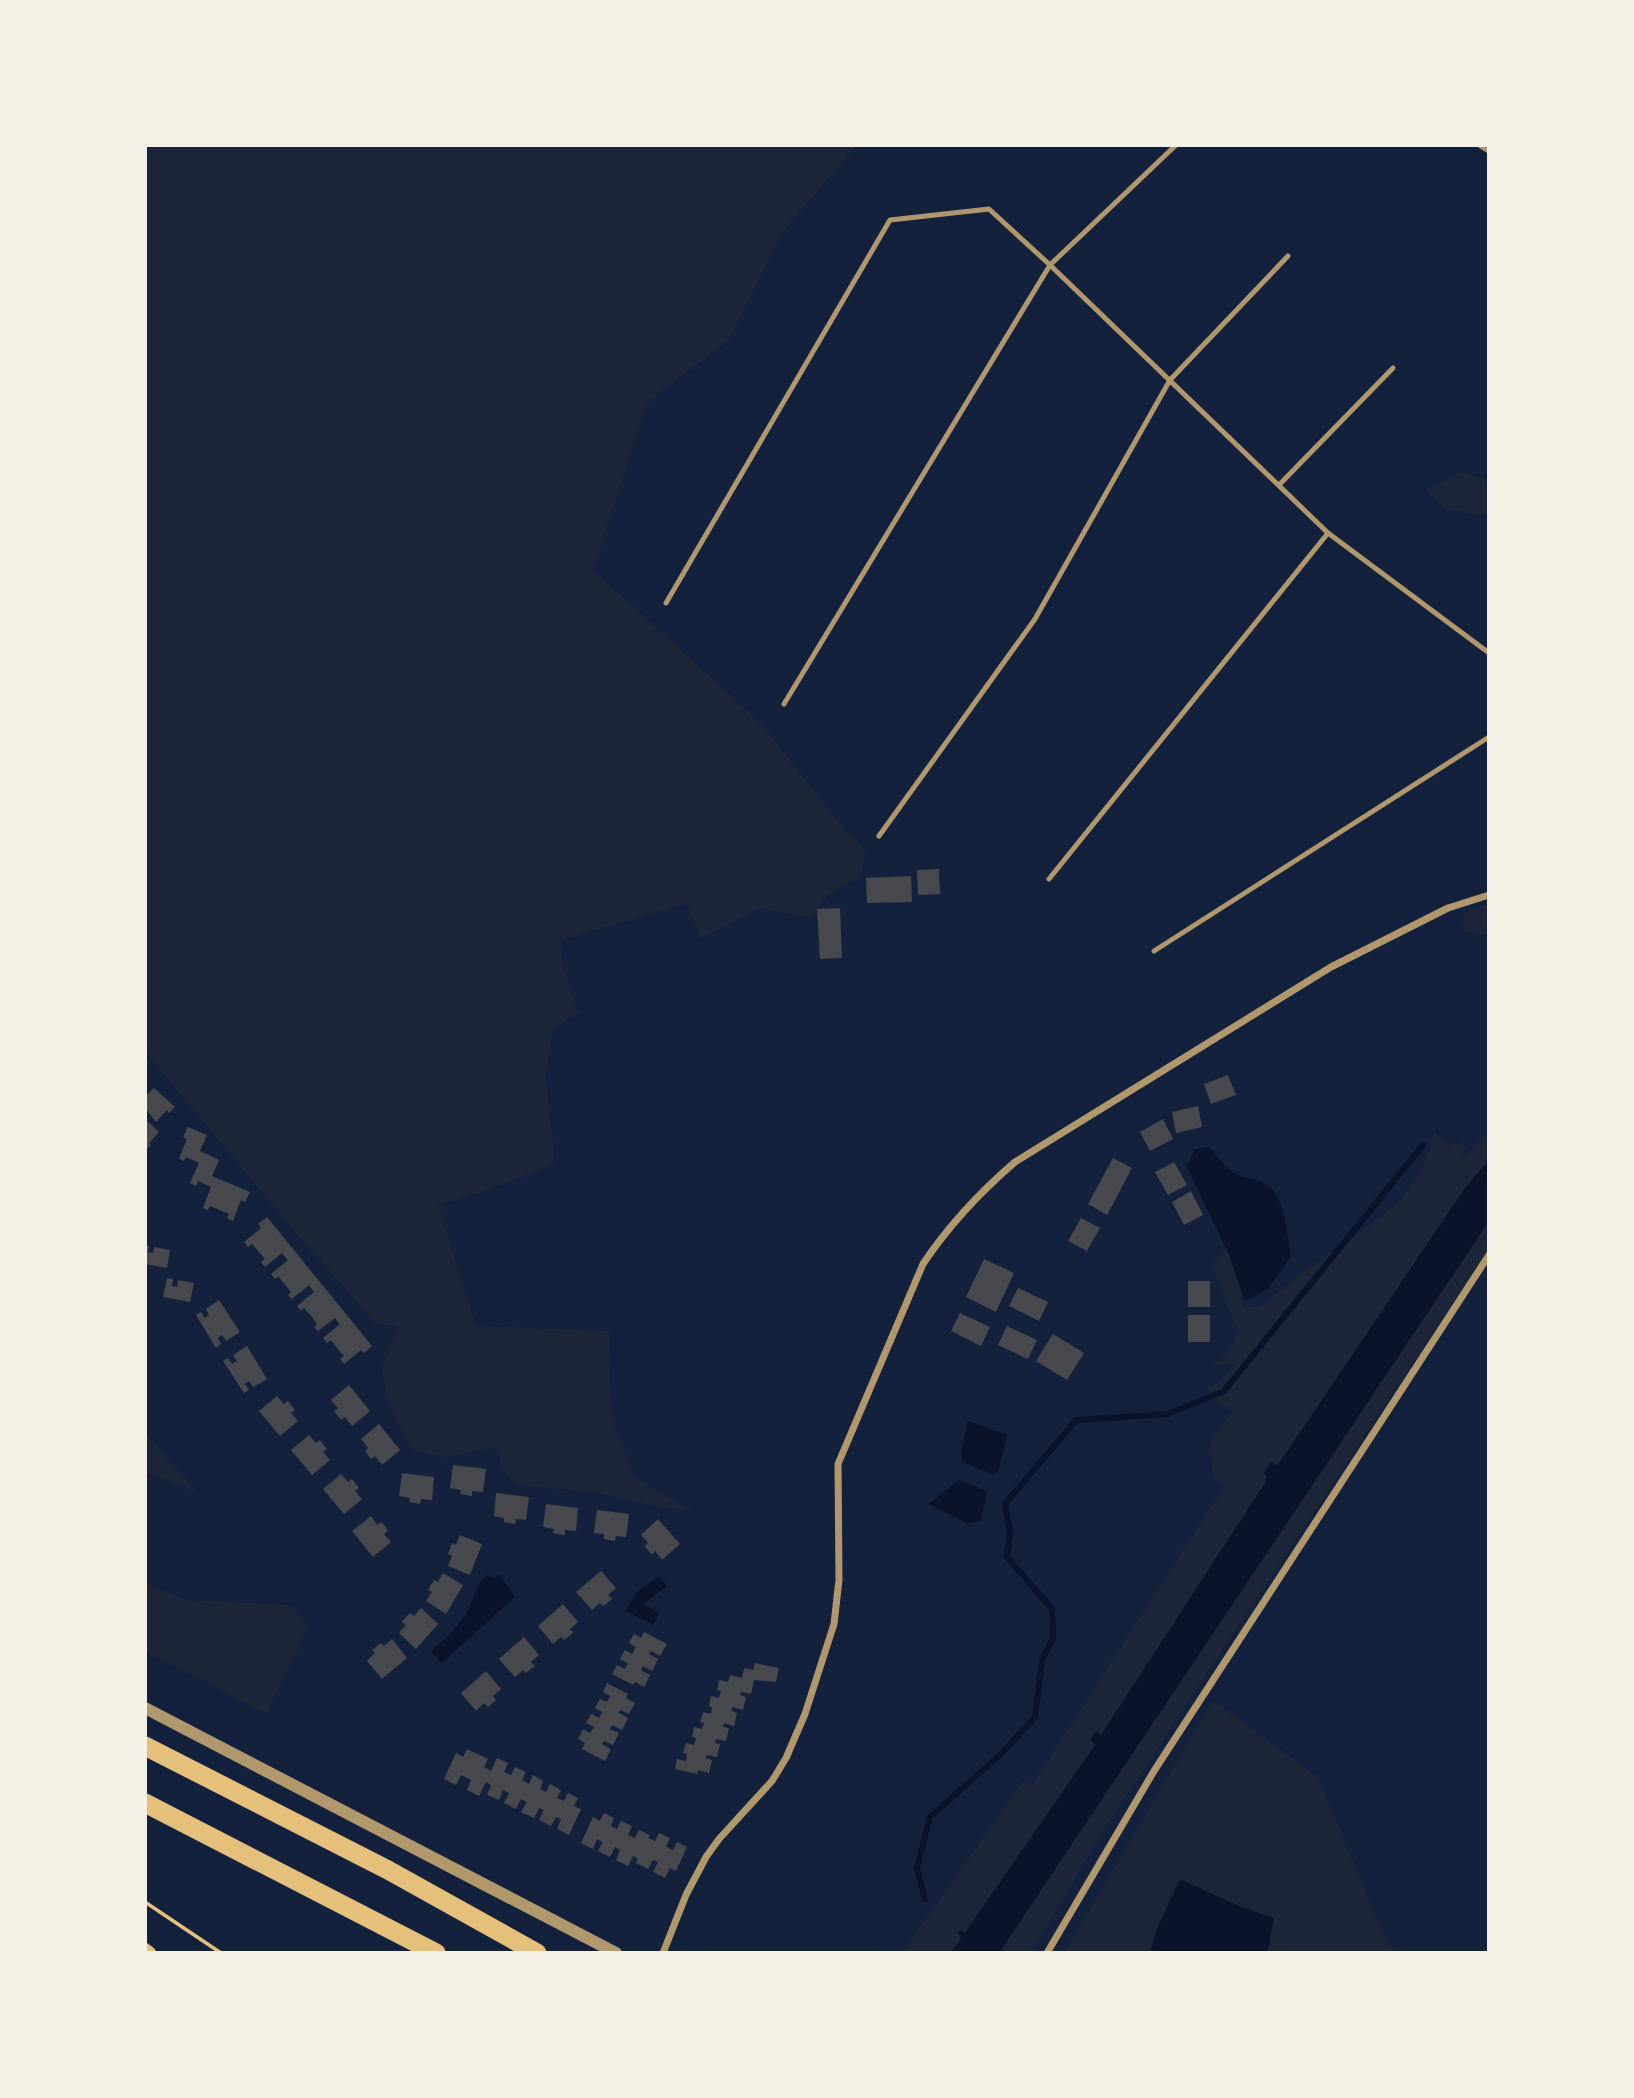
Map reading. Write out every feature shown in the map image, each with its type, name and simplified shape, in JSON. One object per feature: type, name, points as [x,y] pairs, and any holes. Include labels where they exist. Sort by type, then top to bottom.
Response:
[{"type":"highway","points":[[145,1746],[388,1870],[537,1953]]},
{"type":"highway","points":[[145,1802],[436,1953]]},
{"type":"street","points":[[1480,145],[1489,150]]},
{"type":"street","points":[[663,1953],[686,1895],[706,1857],[772,1781],[801,1724],[834,1624],[839,1580],[838,1464],[923,1264],[947,1230],[974,1199],[1015,1162],[1331,967],[1448,908],[1489,895]]},
{"type":"street","points":[[1047,1953],[1154,1771],[1489,1255]]},
{"type":"street","points":[[145,1708],[617,1953]]},
{"type":"lane","points":[[784,704],[1050,265],[1176,145]]},
{"type":"lane","points":[[666,603],[890,220],[989,209],[1328,533],[1489,653]]},
{"type":"lane","points":[[879,836],[1035,619],[1170,380],[1288,256]]},
{"type":"lane","points":[[1279,485],[1393,368]]},
{"type":"lane","points":[[1049,879],[1328,533]]},
{"type":"lane","points":[[1154,951],[1489,737]]},
{"type":"path","points":[[145,1902],[220,1953]]},
{"type":"shaded area","points":[[145,145],[857,145],[782,233],[729,340],[647,403],[593,570],[761,723],[848,834],[865,849],[861,878],[826,898],[813,918],[760,908],[701,939],[686,904],[561,940],[563,967],[579,1013],[552,1029],[546,1077],[555,1164],[480,1193],[438,1205],[476,1326],[609,1331],[611,1413],[632,1475],[693,1511],[660,1507],[594,1492],[518,1485],[501,1469],[498,1447],[446,1457],[414,1451],[388,1404],[382,1367],[399,1326],[376,1324],[145,1052]]},
{"type":"shaded area","points":[[1459,472],[1489,480],[1489,516],[1445,509],[1426,490]]},
{"type":"shaded area","points":[[1489,903],[1489,935],[1463,931],[1464,913]]},
{"type":"shaded area","points":[[1489,1130],[1489,1160],[1465,1188],[1278,1466],[1274,1463],[1263,1474],[1267,1476],[1265,1483],[1101,1735],[1096,1731],[1096,1743],[964,1933],[960,1931],[961,1938],[951,1953],[902,1953],[1022,1782],[1032,1785],[1225,1485],[1213,1480],[1210,1441],[1233,1410],[1205,1393],[1238,1363],[1213,1366],[1230,1349],[1238,1331],[1212,1265],[1234,1238],[1242,1307],[1260,1307],[1401,1199],[1422,1169],[1434,1132],[1449,1146],[1464,1141],[1461,1161]]},
{"type":"shaded area","points":[[1209,1147],[1232,1171],[1268,1185],[1280,1202],[1285,1220],[1291,1256],[1268,1289],[1245,1301],[1229,1255],[1187,1166],[1195,1149]]},
{"type":"shaded area","points":[[1489,1160],[1489,1221],[999,1953],[951,1953],[961,1938],[958,1933],[960,1930],[965,1933],[1096,1744],[1090,1740],[1096,1731],[1101,1735],[1265,1483],[1267,1476],[1263,1474],[1271,1462],[1278,1465],[1465,1188]]},
{"type":"shaded area","points":[[1489,1221],[1489,1248],[1110,1820],[1031,1953],[999,1953]]},
{"type":"shaded area","points":[[968,1421],[1007,1435],[999,1468],[994,1475],[963,1462],[961,1452]]},
{"type":"shaded area","points":[[145,1432],[196,1491],[145,1472]]},
{"type":"shaded area","points":[[959,1480],[987,1491],[981,1521],[967,1523],[928,1504]]},
{"type":"shaded area","points":[[487,1575],[494,1578],[500,1575],[515,1597],[442,1663],[431,1651],[462,1619]]},
{"type":"shaded area","points":[[659,1576],[667,1586],[643,1604],[659,1613],[653,1625],[626,1611],[636,1593]]},
{"type":"shaded area","points":[[145,1583],[187,1600],[291,1605],[308,1626],[267,1714],[145,1651]]},
{"type":"shaded area","points":[[1213,1700],[1318,1777],[1380,1927],[1395,1953],[1064,1953]]},
{"type":"shaded area","points":[[1180,1879],[1241,1907],[1274,1918],[1268,1951],[1150,1953],[1158,1926]]},
{"type":"building","points":[[939,869],[940,894],[918,895],[917,870]]},
{"type":"building","points":[[911,876],[912,902],[867,903],[866,878]]},
{"type":"building","points":[[840,908],[842,958],[820,959],[817,909]]},
{"type":"building","points":[[1228,1075],[1236,1095],[1211,1104],[1204,1084]]},
{"type":"building","points":[[154,1088],[175,1107],[169,1113],[167,1110],[156,1122],[145,1108],[145,1097]]},
{"type":"building","points":[[1198,1106],[1202,1127],[1176,1133],[1172,1112]]},
{"type":"building","points":[[145,1119],[159,1132],[145,1151]]},
{"type":"building","points":[[1163,1119],[1173,1139],[1150,1151],[1140,1132]]},
{"type":"building","points":[[188,1127],[207,1135],[200,1151],[219,1160],[212,1176],[250,1192],[245,1202],[241,1200],[233,1221],[227,1218],[229,1214],[210,1206],[208,1210],[203,1208],[211,1187],[198,1181],[196,1186],[190,1183],[199,1163],[186,1157],[184,1161],[179,1159],[187,1139],[183,1137]]},
{"type":"building","points":[[1113,1158],[1132,1168],[1107,1215],[1088,1204]]},
{"type":"building","points":[[1174,1162],[1187,1185],[1168,1195],[1155,1172]]},
{"type":"building","points":[[1191,1191],[1203,1215],[1184,1225],[1172,1202]]},
{"type":"building","points":[[267,1217],[372,1346],[364,1353],[361,1350],[344,1364],[340,1359],[344,1356],[331,1340],[327,1343],[323,1338],[340,1324],[335,1318],[318,1331],[311,1316],[304,1308],[301,1311],[297,1306],[314,1292],[309,1285],[292,1299],[288,1295],[291,1292],[278,1276],[275,1279],[271,1274],[288,1260],[282,1253],[265,1267],[261,1262],[265,1259],[252,1244],[248,1247],[244,1242],[261,1228],[258,1224]]},
{"type":"building","points":[[1081,1218],[1100,1228],[1087,1251],[1068,1241]]},
{"type":"building","points":[[145,1245],[149,1246],[148,1252],[153,1253],[154,1247],[170,1250],[167,1268],[145,1264]]},
{"type":"building","points":[[984,1259],[1014,1273],[996,1312],[966,1297]]},
{"type":"building","points":[[167,1278],[173,1279],[172,1286],[177,1287],[178,1280],[194,1283],[190,1302],[163,1297]]},
{"type":"building","points":[[1188,1281],[1210,1281],[1210,1307],[1188,1307]]},
{"type":"building","points":[[1018,1288],[1048,1302],[1039,1321],[1009,1306]]},
{"type":"building","points":[[219,1300],[240,1332],[226,1341],[222,1335],[218,1338],[221,1344],[216,1348],[196,1315],[201,1312],[205,1318],[209,1315],[206,1309]]},
{"type":"building","points":[[960,1313],[990,1327],[981,1346],[951,1331]]},
{"type":"building","points":[[1188,1315],[1210,1315],[1210,1342],[1188,1342]]},
{"type":"building","points":[[1007,1326],[1037,1340],[1028,1359],[998,1345]]},
{"type":"building","points":[[1053,1334],[1084,1353],[1067,1380],[1036,1361]]},
{"type":"building","points":[[247,1346],[267,1379],[253,1387],[249,1381],[245,1384],[249,1390],[244,1393],[223,1361],[228,1358],[232,1364],[237,1361],[233,1355]]},
{"type":"building","points":[[349,1385],[370,1411],[352,1426],[345,1417],[341,1420],[334,1411],[338,1408],[331,1400]]},
{"type":"building","points":[[277,1396],[284,1404],[288,1401],[295,1410],[291,1413],[298,1421],[280,1436],[259,1411]]},
{"type":"building","points":[[379,1424],[400,1450],[382,1465],[375,1456],[371,1459],[365,1451],[368,1448],[361,1439]]},
{"type":"building","points":[[309,1435],[316,1443],[320,1440],[327,1449],[323,1452],[330,1460],[312,1475],[291,1450]]},
{"type":"building","points":[[453,1465],[486,1469],[483,1492],[472,1491],[472,1496],[460,1494],[461,1490],[450,1488]]},
{"type":"building","points":[[402,1473],[434,1477],[432,1500],[421,1499],[420,1504],[399,1496]]},
{"type":"building","points":[[341,1474],[348,1482],[352,1479],[359,1488],[355,1491],[362,1499],[344,1514],[323,1489]]},
{"type":"building","points":[[496,1493],[529,1497],[526,1520],[516,1519],[515,1524],[494,1516]]},
{"type":"building","points":[[546,1504],[578,1508],[576,1531],[565,1530],[565,1535],[553,1533],[554,1529],[543,1527]]},
{"type":"building","points":[[597,1510],[629,1514],[626,1537],[616,1536],[615,1541],[604,1539],[604,1534],[594,1533]]},
{"type":"building","points":[[371,1516],[377,1525],[381,1522],[385,1526],[388,1531],[384,1534],[391,1542],[373,1557],[352,1531]]},
{"type":"building","points":[[658,1519],[680,1544],[662,1560],[655,1551],[652,1555],[644,1546],[648,1543],[641,1535]]},
{"type":"building","points":[[460,1535],[482,1544],[470,1575],[448,1566],[452,1556],[448,1554],[452,1543],[456,1545]]},
{"type":"building","points":[[601,1571],[616,1588],[608,1595],[612,1599],[603,1606],[600,1603],[592,1610],[576,1592]]},
{"type":"building","points":[[443,1573],[463,1585],[446,1614],[426,1601],[432,1592],[428,1590],[434,1580],[438,1582]]},
{"type":"building","points":[[563,1604],[578,1622],[570,1629],[573,1633],[564,1640],[561,1637],[553,1644],[538,1626]]},
{"type":"building","points":[[421,1608],[438,1624],[416,1649],[399,1633],[406,1625],[402,1622],[406,1617],[410,1613],[414,1616]]},
{"type":"building","points":[[644,1632],[667,1644],[660,1656],[651,1651],[649,1654],[658,1659],[652,1671],[643,1666],[641,1670],[650,1675],[644,1687],[635,1682],[633,1685],[612,1674],[617,1665],[625,1669],[628,1663],[620,1659],[625,1650],[632,1654],[636,1647],[629,1643],[634,1634],[641,1638]]},
{"type":"building","points":[[524,1637],[539,1655],[531,1662],[535,1666],[526,1673],[523,1670],[515,1677],[499,1659]]},
{"type":"building","points":[[392,1639],[407,1658],[382,1679],[367,1661],[375,1653],[372,1650],[381,1643],[384,1646]]},
{"type":"building","points":[[755,1663],[779,1668],[776,1682],[754,1680],[751,1694],[741,1692],[740,1695],[746,1697],[743,1710],[732,1707],[732,1711],[737,1713],[734,1726],[724,1723],[723,1727],[729,1728],[726,1741],[716,1739],[715,1743],[720,1744],[717,1757],[707,1755],[706,1758],[712,1760],[709,1773],[698,1770],[697,1774],[675,1769],[677,1759],[686,1761],[687,1754],[683,1753],[686,1743],[694,1745],[694,1727],[702,1729],[704,1723],[700,1722],[703,1712],[711,1714],[711,1696],[719,1698],[719,1680],[728,1682],[730,1675],[742,1678],[744,1668],[753,1670]]},
{"type":"building","points":[[486,1671],[501,1689],[493,1696],[496,1700],[488,1707],[484,1703],[476,1711],[461,1693]]},
{"type":"building","points":[[607,1683],[628,1694],[626,1698],[635,1703],[629,1714],[620,1710],[619,1713],[628,1718],[622,1730],[612,1725],[610,1729],[619,1733],[613,1745],[604,1741],[602,1744],[611,1749],[605,1761],[582,1749],[585,1743],[578,1739],[583,1729],[590,1733],[594,1727],[586,1723],[591,1714],[599,1718],[602,1712],[595,1708],[600,1699],[607,1702],[610,1696],[603,1692]]},
{"type":"building","points":[[467,1749],[488,1759],[484,1767],[491,1771],[497,1758],[508,1763],[504,1772],[511,1775],[515,1767],[526,1772],[522,1780],[529,1784],[533,1775],[543,1781],[540,1789],[546,1792],[550,1784],[561,1790],[557,1798],[564,1801],[568,1793],[578,1798],[574,1806],[581,1809],[569,1835],[557,1829],[561,1819],[556,1817],[551,1826],[539,1820],[544,1810],[539,1808],[534,1818],[521,1812],[527,1802],[521,1799],[516,1809],[504,1803],[509,1793],[503,1790],[499,1800],[487,1795],[491,1785],[486,1782],[479,1796],[467,1790],[471,1780],[461,1775],[456,1785],[444,1779],[456,1753],[463,1757]]},
{"type":"building","points":[[604,1813],[614,1818],[611,1826],[617,1829],[621,1821],[632,1826],[628,1835],[635,1838],[639,1830],[650,1835],[648,1838],[655,1841],[659,1833],[670,1838],[666,1847],[673,1850],[677,1842],[687,1847],[676,1871],[670,1868],[665,1878],[653,1872],[658,1862],[653,1860],[648,1869],[636,1863],[638,1859],[633,1856],[628,1866],[616,1860],[620,1850],[615,1847],[610,1857],[598,1851],[603,1842],[597,1839],[593,1849],[581,1843],[593,1817],[600,1821]]},
{"type":"waterway","points":[[925,1900],[917,1868],[930,1817],[1001,1754],[1035,1717],[1042,1660],[1053,1638],[1052,1609],[1007,1557],[1010,1532],[1005,1504],[1076,1420],[1168,1414],[1224,1391],[1423,1145]]}]
